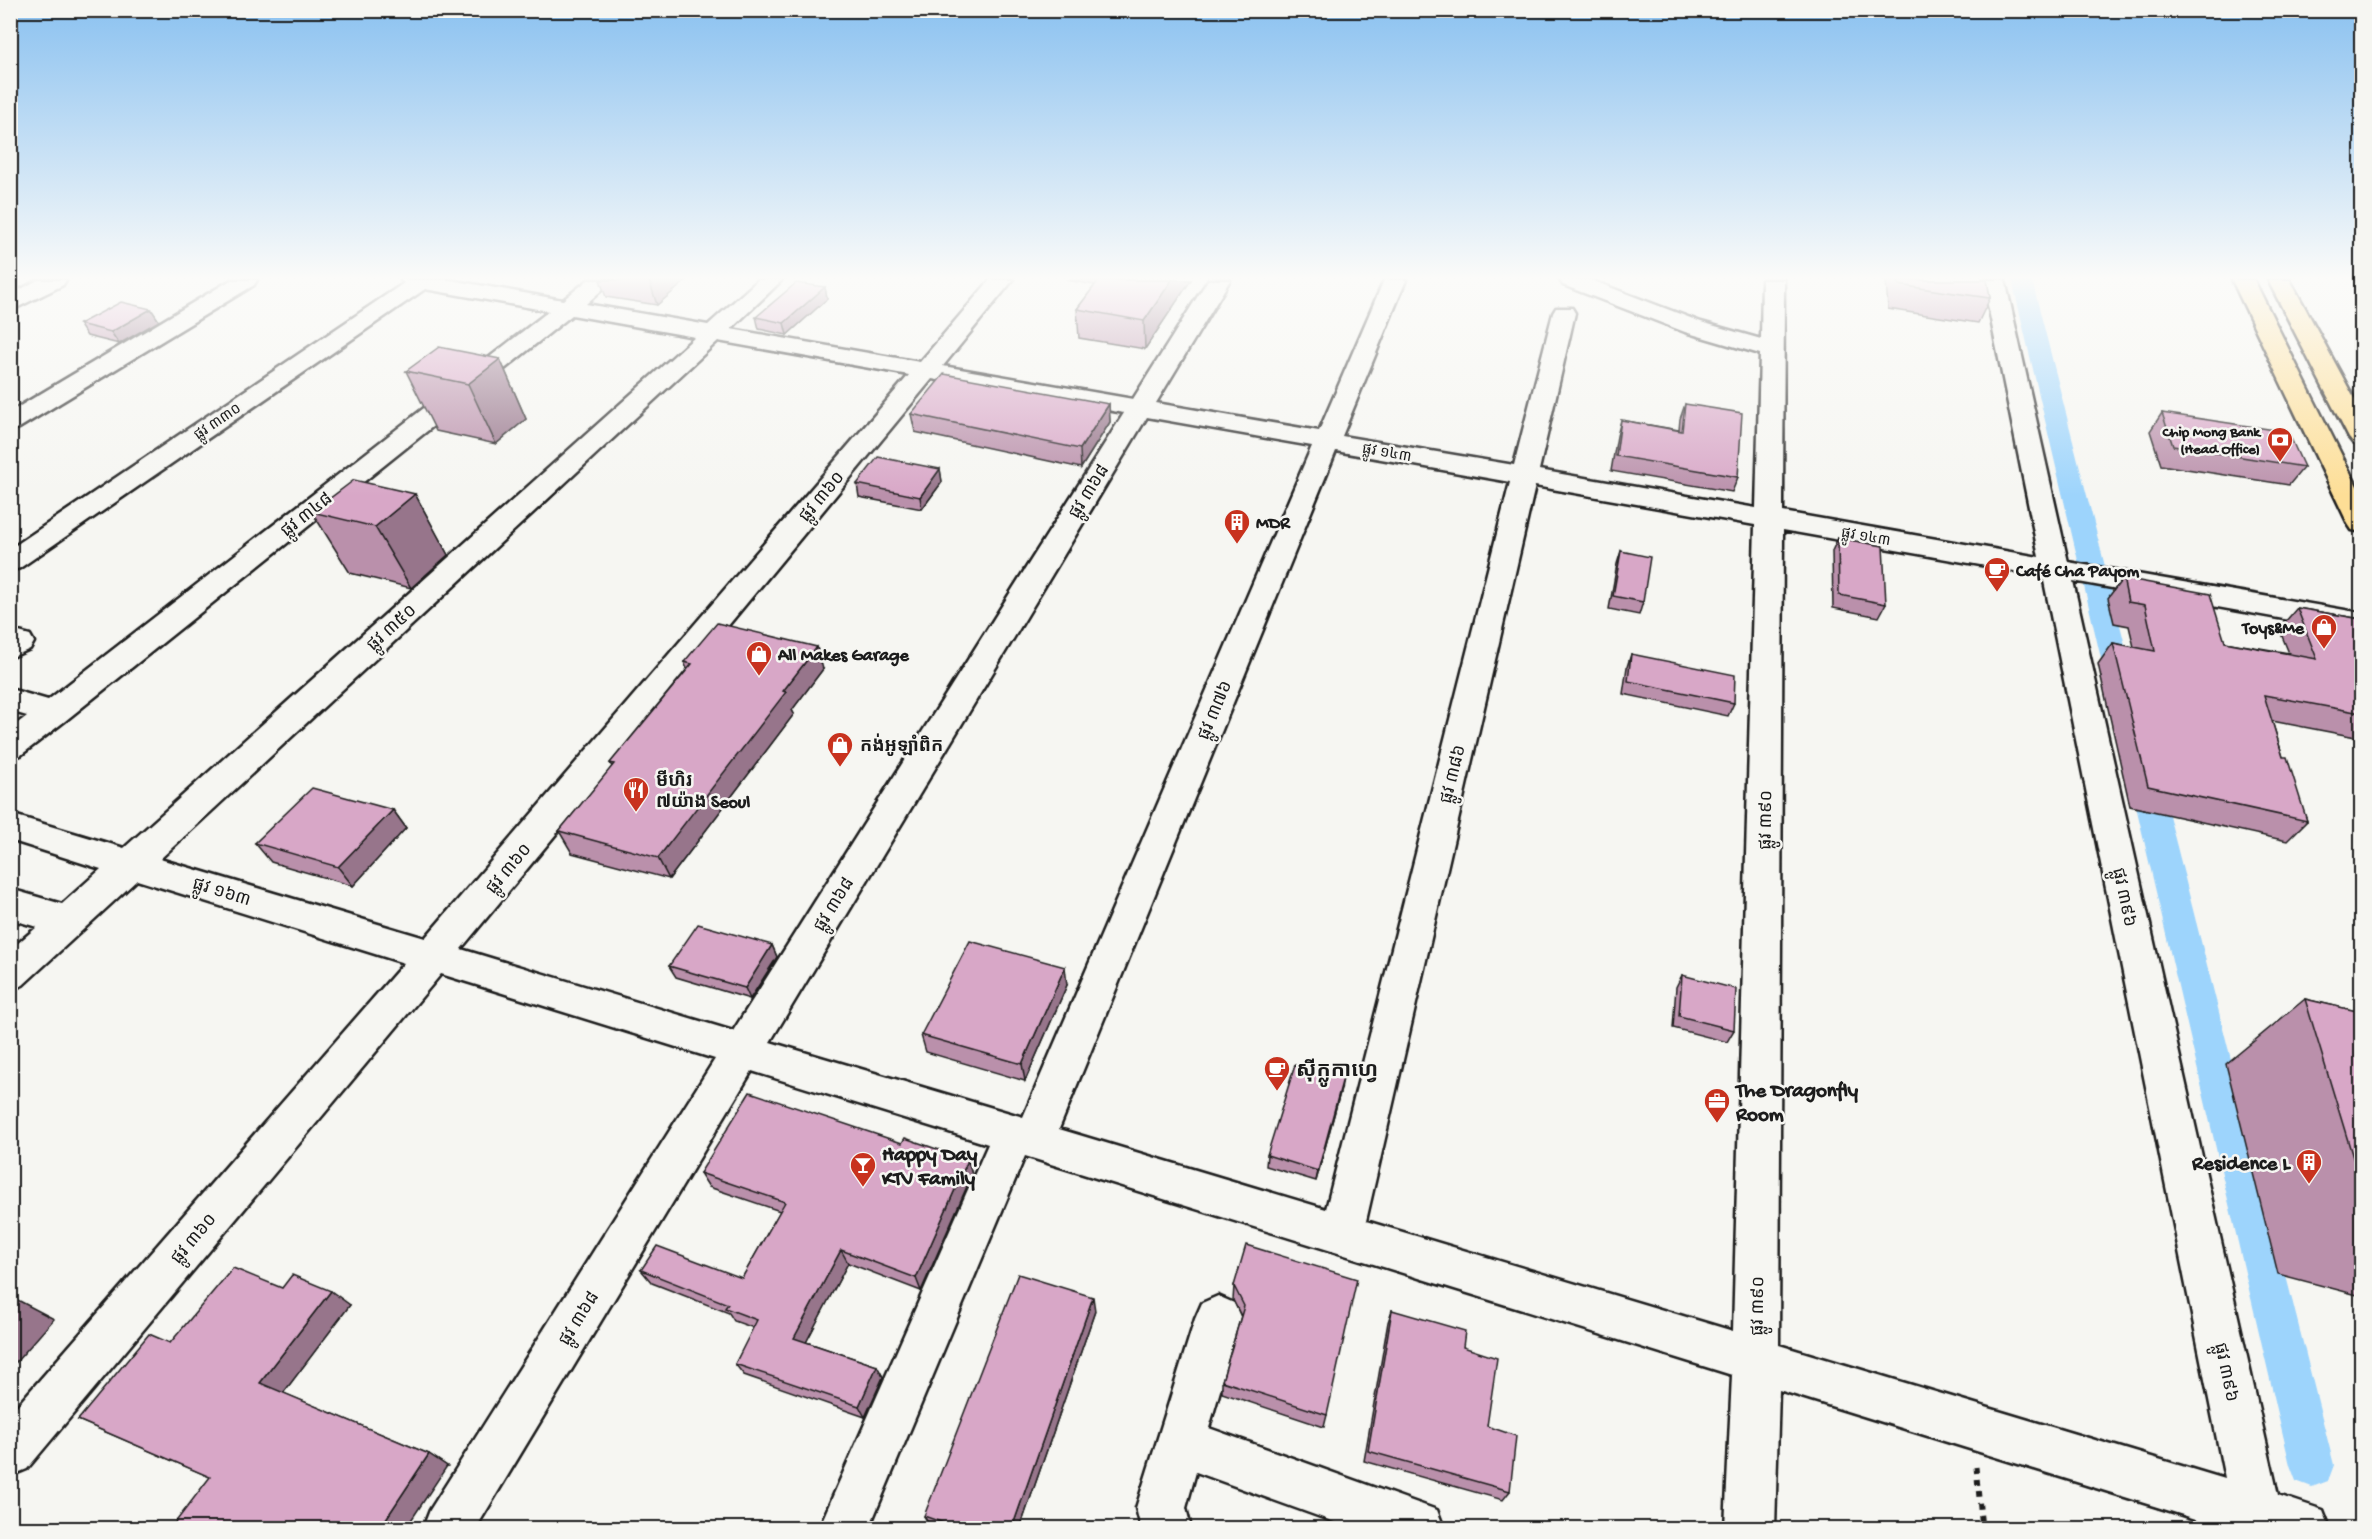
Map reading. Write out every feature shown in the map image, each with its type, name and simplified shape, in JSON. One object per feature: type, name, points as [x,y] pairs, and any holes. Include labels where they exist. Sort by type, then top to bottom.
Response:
[{"type":"main road","points":[[2280,352],[2355,497],[2361,524]]},
{"type":"main road","points":[[2316,352],[2361,438]]},
{"type":"street","points":[[10,423],[127,352]]},
{"type":"street","name":"ផ្លូវ ៣៣០","points":[[10,562],[316,352]]},
{"type":"street","name":"ផ្លូវ ៣៤៨","points":[[10,747],[511,352]]},
{"type":"street","name":"ផ្លូវ ៣៥០","points":[[10,974],[692,352]]},
{"type":"street","name":"ផ្លូវ ១៤៣","points":[[818,352],[2361,623]]},
{"type":"street","name":"ផ្លូវ ៣៦០","points":[[10,1452],[434,955],[942,352]]},
{"type":"street","name":"ផ្លូវ ៣៦៨","points":[[448,1528],[1174,352]]},
{"type":"street","name":"ផ្លូវ ៣៧៦","points":[[844,1528],[1024,1136],[1365,352]]},
{"type":"street","name":"ផ្លូវ ៣៨៦","points":[[1341,1234],[1554,352]]},
{"type":"street","name":"ផ្លូវ ៣៩០","points":[[1750,1528],[1756,1361],[1772,352]]},
{"type":"street","name":"ផ្លូវ ៣៩៦","points":[[2012,352],[2069,572],[2258,1514]]},
{"type":"street","points":[[10,700],[54,713]]},
{"type":"street","name":"ផ្លូវ ១៦៣","points":[[10,827],[2305,1528]]},
{"type":"street","points":[[10,904],[68,921]]},
{"type":"street","points":[[1166,1528],[1161,1508],[1183,1443],[1218,1319]]},
{"type":"street","points":[[1183,1443],[1419,1528]]},
{"type":"path","points":[[1972,1427],[1982,1528]]},
{"type":"building","points":[[432,352],[464,352],[500,359],[468,384],[406,371]]},
{"type":"building","points":[[944,374],[1109,404],[1080,449],[911,414]]},
{"type":"building","points":[[1685,404],[1742,413],[1738,477],[1616,456],[1621,420],[1682,431]]},
{"type":"building","points":[[2162,413],[2288,432],[2304,467],[2173,446]]},
{"type":"building","points":[[878,457],[940,469],[920,497],[857,484]]},
{"type":"building","points":[[354,480],[415,494],[375,527],[312,512]]},
{"type":"building","points":[[1838,538],[1883,546],[1886,604],[1839,595]]},
{"type":"building","points":[[1621,551],[1650,557],[1643,602],[1613,596]]},
{"type":"building","points":[[2123,578],[2210,594],[2225,642],[2317,659],[2297,608],[2361,619],[2361,713],[2264,695],[2283,757],[2287,757],[2307,821],[2148,786],[2113,643],[2155,651],[2145,605],[2128,602]]},
{"type":"building","points":[[717,623],[817,647],[783,691],[786,692],[658,858],[559,831],[614,764],[610,763],[692,664],[684,662]]},
{"type":"building","points":[[1631,654],[1735,675],[1734,703],[1628,681]]},
{"type":"building","points":[[312,788],[393,810],[338,867],[255,843]]},
{"type":"building","points":[[698,924],[772,945],[745,988],[669,966]]},
{"type":"building","points":[[970,941],[1065,967],[1022,1064],[921,1035]]},
{"type":"building","points":[[1682,975],[1736,989],[1734,1030],[1679,1016]]},
{"type":"building","points":[[2305,999],[2361,1012],[2361,1184]]},
{"type":"building","points":[[1295,1065],[1343,1078],[1318,1171],[1267,1155]]},
{"type":"building","points":[[750,1092],[902,1143],[905,1138],[968,1160],[916,1278],[841,1250],[794,1338],[877,1366],[859,1406],[735,1364],[757,1320],[725,1308],[728,1304],[641,1270],[657,1246],[742,1278],[785,1202],[700,1173]]},
{"type":"building","points":[[1246,1245],[1357,1279],[1327,1415],[1222,1381],[1244,1306],[1234,1286]]},
{"type":"building","points":[[233,1268],[282,1288],[292,1275],[331,1291],[260,1383],[429,1454],[380,1528],[171,1528],[210,1477],[78,1420],[149,1334],[170,1343]]},
{"type":"building","points":[[1018,1274],[1093,1297],[1012,1528],[958,1528],[924,1516]]},
{"type":"building","points":[[1392,1310],[1465,1331],[1463,1347],[1497,1358],[1487,1426],[1516,1436],[1510,1491],[1368,1451]]},
{"type":"waterway","points":[[2040,352],[2121,684]]},
{"type":"waterway","points":[[2143,772],[2312,1465]]},
{"type":"place","name":"Chip Mong Bank (Head Office)","points":[[2280,463]]},
{"type":"place","name":"MDR","points":[[1237,545]]},
{"type":"place","name":"Café Cha Payom","points":[[1997,593]]},
{"type":"place","name":"Toys&Me","points":[[2324,650]]},
{"type":"place","name":"All Makes Garage","points":[[759,677]]},
{"type":"place","name":"កង់អូឡាំពិក","points":[[840,768]]},
{"type":"place","name":"មីហិរ ៧យ៉ាង Seoul","points":[[636,813]]},
{"type":"place","name":"ស៊ីក្លូកាហ្វេ","points":[[1277,1092]]},
{"type":"place","name":"The Dragonfly Room","points":[[1717,1124]]},
{"type":"place","name":"Residence L","points":[[2309,1185]]},
{"type":"place","name":"Happy Day KTV Family","points":[[863,1188]]}]
